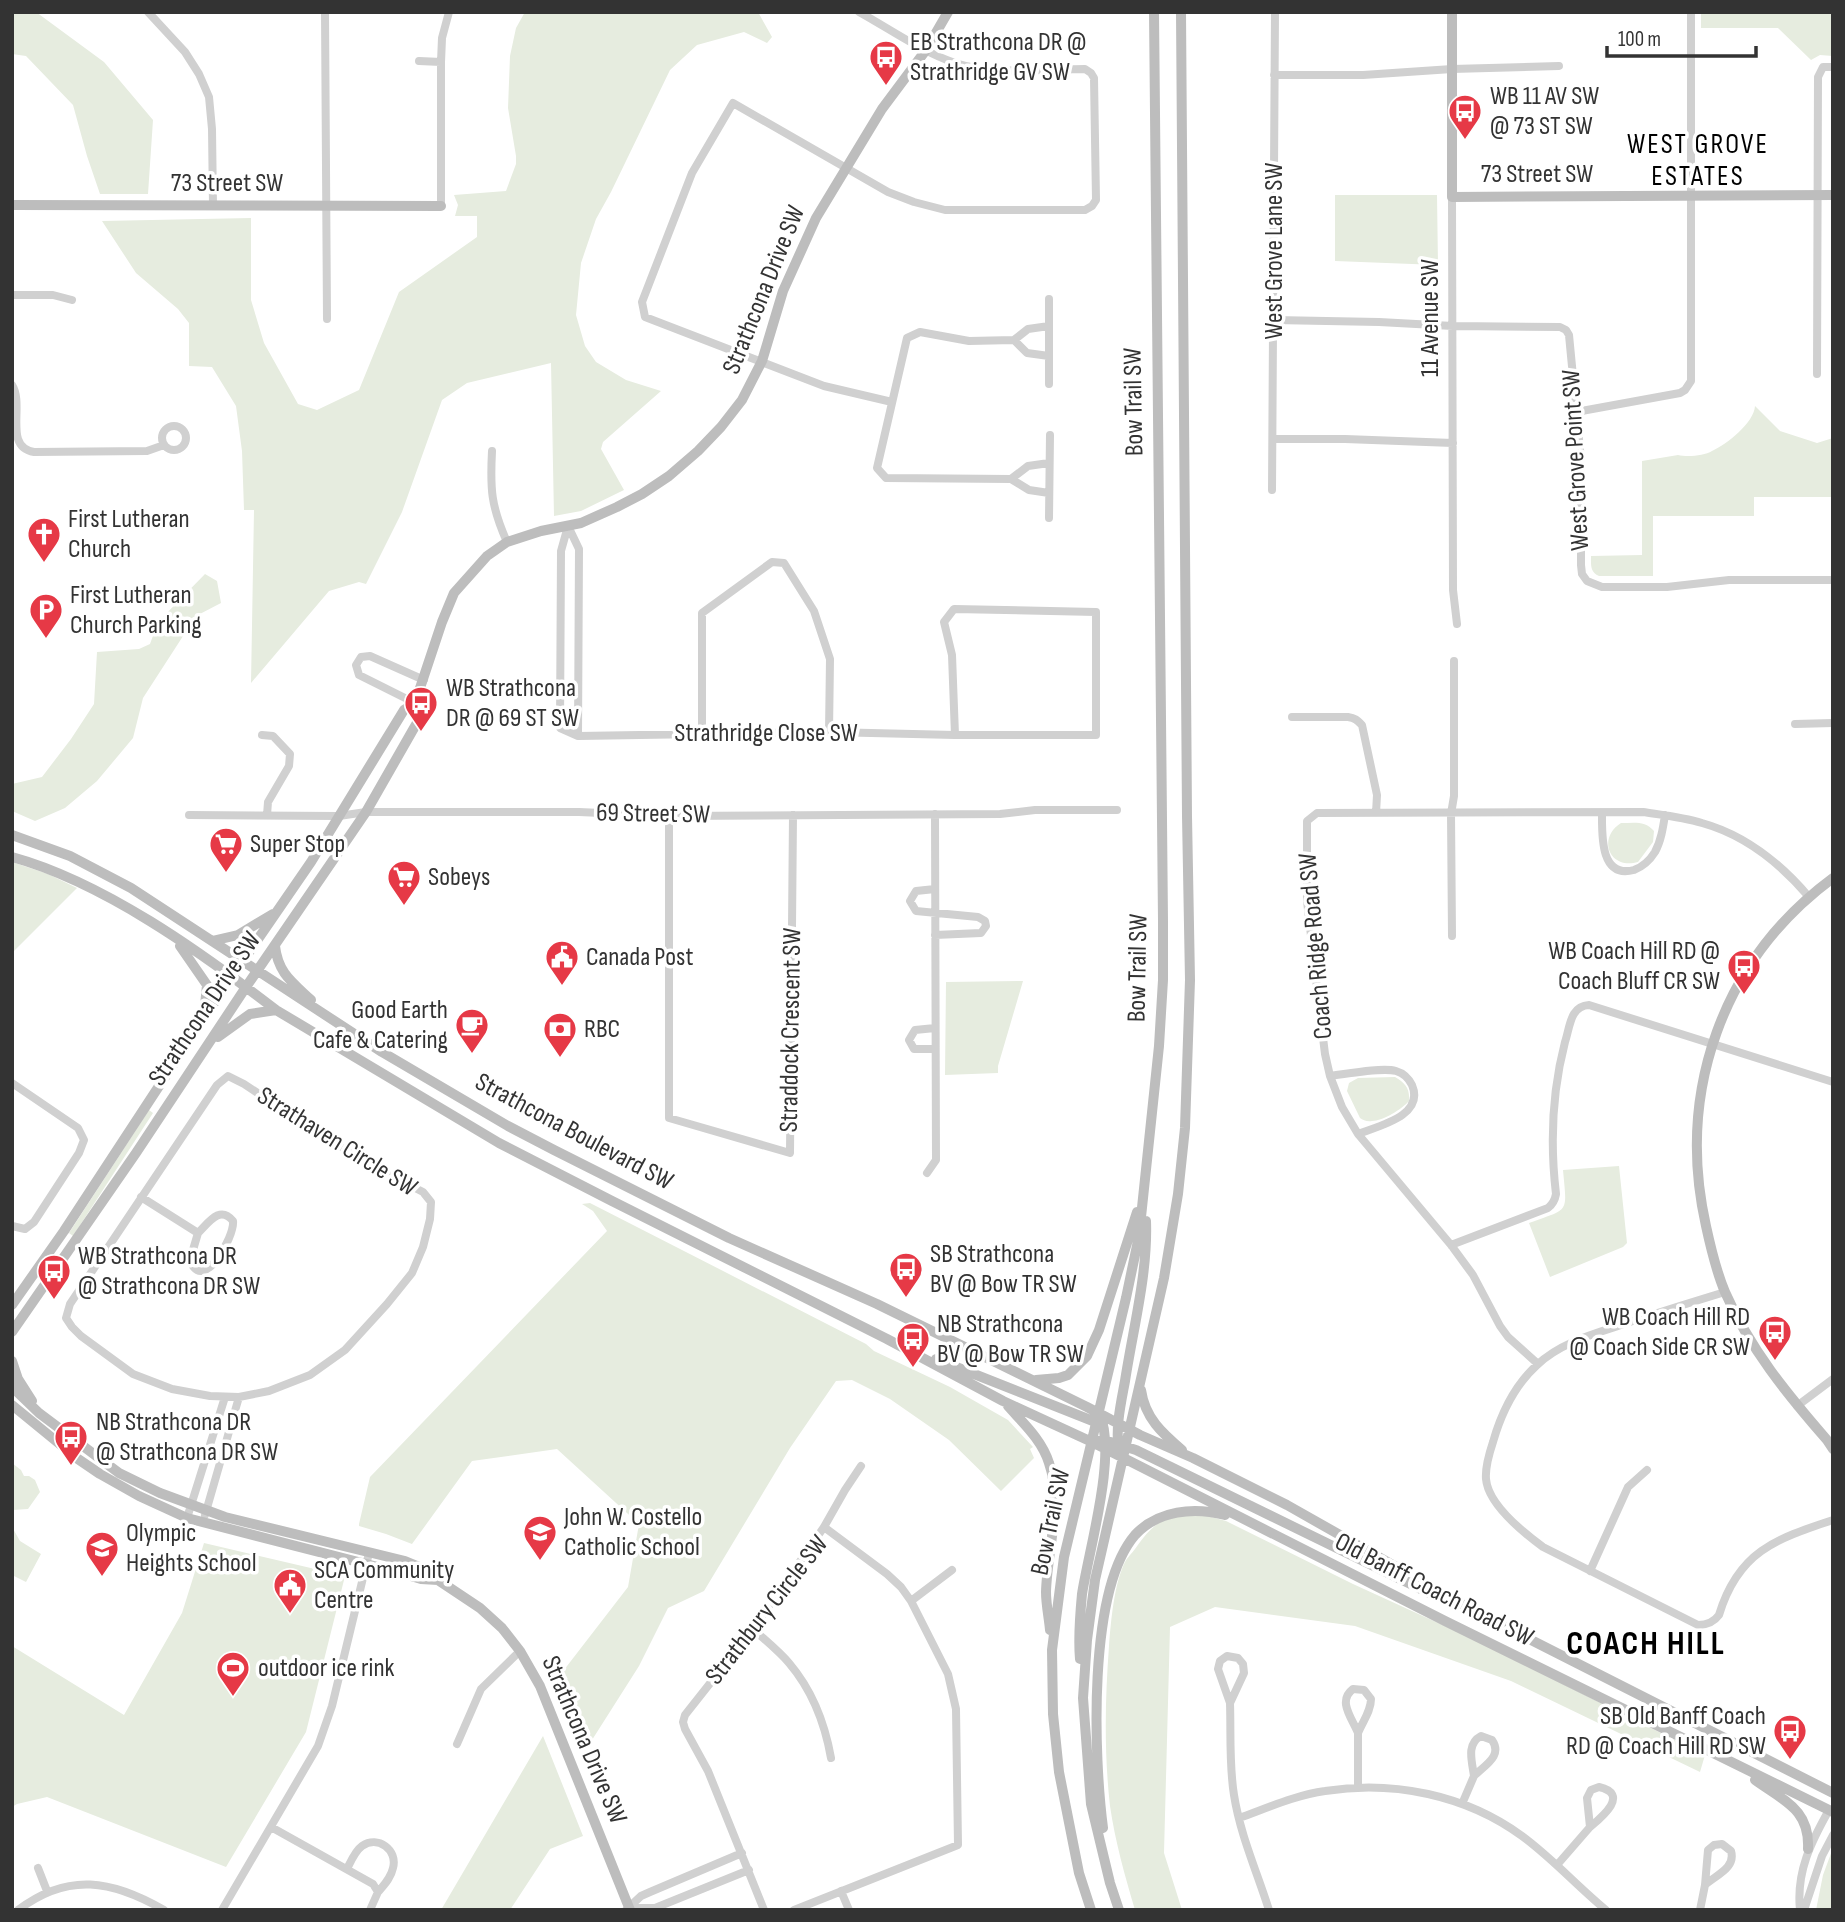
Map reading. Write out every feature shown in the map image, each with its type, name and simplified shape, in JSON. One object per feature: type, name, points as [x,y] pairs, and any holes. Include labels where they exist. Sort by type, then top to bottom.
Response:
[{"type":"main road","name":"Strathcona Drive SW","points":[[13,1333],[366,812],[418,720],[415,703],[454,593],[487,556],[507,542],[541,531],[568,527],[642,494],[669,476],[722,427],[742,400],[762,360],[783,291],[816,218],[882,109],[926,50],[948,12]]},
{"type":"main road","name":"Bow Trail SW","points":[[1091,1910],[1077,1861],[1059,1772],[1053,1714],[1052,1650],[1064,1557],[1092,1442],[1100,1420],[1139,1236],[1159,1046],[1163,980],[1154,12]]},
{"type":"main road","name":"Bow Trail SW","points":[[1122,1428],[1140,1383],[1164,1278],[1184,1150],[1188,1074],[1181,12]]},
{"type":"main road","name":"11 Avenue SW","points":[[1452,12],[1452,197]]},
{"type":"main road","name":"73 Street SW","points":[[1452,197],[1833,195]]},
{"type":"main road","name":"73 Street SW","points":[[12,205],[441,206]]},
{"type":"main road","name":"Strathcona Drive SW","points":[[12,1305],[278,911],[404,710],[415,703]]},
{"type":"main road","points":[[12,829],[34,842]]},
{"type":"main road","name":"Strathcona Boulevard SW","points":[[12,835],[70,856],[121,882],[328,1017],[436,1085],[508,1126],[741,1244],[877,1304],[1034,1381],[1100,1420]]},
{"type":"main road","name":"Strathcona Boulevard SW","points":[[12,857],[45,867],[93,889],[174,938],[276,1010],[499,1143],[887,1339],[1003,1401],[1092,1442]]},
{"type":"main road","points":[[1833,878],[1809,897],[1775,931],[1740,981],[1727,1006],[1712,1044],[1698,1112],[1697,1159],[1702,1209],[1725,1292],[1758,1353],[1833,1449]]},
{"type":"main road","points":[[211,941],[238,935],[278,911]]},
{"type":"main road","points":[[174,938],[207,985],[203,1019]]},
{"type":"main road","points":[[275,946],[279,967],[328,1017]]},
{"type":"main road","points":[[210,1043],[250,1014],[276,1010]]},
{"type":"main road","points":[[1034,1381],[1068,1375],[1087,1356],[1099,1330],[1145,1190]]},
{"type":"main road","points":[[1119,1910],[1091,1804],[1083,1698],[1095,1580],[1122,1450],[1122,1428],[1146,1249],[1145,1190]]},
{"type":"main road","points":[[12,1298],[35,1272]]},
{"type":"main road","points":[[887,1339],[1100,1420],[1104,1468],[1082,1595],[1079,1644],[1083,1698]]},
{"type":"main road","points":[[12,1361],[18,1378],[39,1413]]},
{"type":"main road","points":[[1140,1383],[1146,1412],[1160,1431],[1192,1458]]},
{"type":"main road","name":"Strathcona Drive SW","points":[[12,1387],[39,1413],[119,1472],[160,1493],[206,1511],[368,1559]]},
{"type":"main road","points":[[1003,1401],[1043,1448],[1050,1463],[1053,1517],[1046,1593],[1052,1650]]},
{"type":"main road","name":"Strathcona Drive SW","points":[[12,1405],[100,1474],[187,1518],[368,1559],[405,1561],[422,1567],[485,1612],[520,1651],[540,1686],[629,1909]]},
{"type":"main road","name":"Old Banff Coach Road SW","points":[[1100,1420],[1192,1458],[1287,1505],[1474,1611],[1833,1793]]},
{"type":"main road","name":"Old Banff Coach Road SW","points":[[1092,1442],[1122,1450],[1246,1520],[1727,1760],[1831,1808]]},
{"type":"main road","points":[[1122,1450],[1148,1456],[1407,1583],[1474,1611]]},
{"type":"main road","points":[[1110,1883],[1101,1814],[1097,1698],[1102,1634],[1115,1571],[1137,1533],[1161,1518],[1191,1510],[1246,1520]]},
{"type":"main road","points":[[1727,1760],[1801,1815],[1809,1835],[1808,1849]]},
{"type":"street","points":[[148,12],[186,52],[209,97],[212,206]]},
{"type":"street","points":[[325,12],[327,320]]},
{"type":"street","points":[[441,206],[441,62],[442,38],[449,12]]},
{"type":"street","points":[[859,12],[926,50],[955,63],[996,69],[1085,69],[1091,73],[1094,78],[1096,139],[1096,200],[1092,206],[1085,210],[945,210],[914,202],[888,192],[733,103],[692,173],[642,302],[645,317],[824,386],[892,402]]},
{"type":"street","name":"West Grove Lane SW","points":[[1272,490],[1275,12]]},
{"type":"street","points":[[1577,412],[1680,393],[1689,386],[1691,12]]},
{"type":"street","points":[[419,61],[441,62]]},
{"type":"street","points":[[1274,75],[1363,75],[1559,66]]},
{"type":"street","points":[[1817,374],[1818,77],[1823,67],[1833,67]]},
{"type":"street","name":"11 Avenue SW","points":[[1452,197],[1453,590],[1457,624]]},
{"type":"street","points":[[12,295],[54,295],[72,300]]},
{"type":"street","points":[[1049,299],[1049,384]]},
{"type":"street","points":[[1275,320],[1453,326]]},
{"type":"street","points":[[1049,326],[1028,329],[1014,340],[970,341],[920,332],[907,338],[877,468],[886,478],[1011,480],[1029,491],[1049,493]]},
{"type":"street","name":"West Grove Point SW","points":[[1453,326],[1551,326],[1560,327],[1569,335],[1581,460],[1581,565],[1587,580],[1602,587],[1667,587],[1729,580],[1833,580]]},
{"type":"street","points":[[1014,340],[1027,353],[1049,356]]},
{"type":"street","points":[[12,385],[17,395],[18,440],[26,450],[147,451],[164,445]]},
{"type":"street","points":[[1049,518],[1050,435]]},
{"type":"street","points":[[1274,439],[1453,443]]},
{"type":"street","points":[[492,451],[490,485],[496,516],[507,542]]},
{"type":"street","points":[[1011,480],[1028,466],[1049,463]]},
{"type":"street","points":[[568,527],[579,549],[578,736],[560,728],[561,551],[568,527]]},
{"type":"street","points":[[702,733],[702,613],[772,562],[784,563],[814,611],[830,659],[828,732]]},
{"type":"street","name":"Strathridge Close SW","points":[[578,736],[828,732],[954,735],[1097,735],[1096,612],[954,608],[944,622],[952,655],[954,735]]},
{"type":"street","points":[[415,703],[359,675],[356,665],[361,657],[370,656],[424,680]]},
{"type":"street","points":[[1452,936],[1454,661]]},
{"type":"street","points":[[1292,718],[1348,717],[1359,721],[1377,795],[1376,813]]},
{"type":"street","points":[[1795,724],[1833,723]]},
{"type":"street","points":[[262,735],[273,736],[290,754],[289,766],[268,802],[267,815]]},
{"type":"street","name":"69 Street SW","points":[[189,815],[339,816],[366,812],[579,812],[669,816],[1000,814],[1035,810],[1117,810]]},
{"type":"street","name":"Coach Ridge Road SW","points":[[1538,1364],[1507,1337],[1473,1275],[1358,1134],[1342,1107],[1325,1054],[1307,901],[1307,821],[1317,813],[1643,812],[1665,815],[1706,824],[1749,844],[1773,860],[1809,897]]},
{"type":"street","points":[[1602,813],[1602,839],[1608,861],[1612,867],[1630,871],[1653,856],[1660,841],[1665,815]]},
{"type":"street","points":[[927,1173],[936,1160],[935,814]]},
{"type":"street","name":"Straddock Crescent SW","points":[[669,816],[669,1118],[790,1153],[793,815]]},
{"type":"street","points":[[935,889],[916,891],[910,901],[916,911],[978,917],[985,921],[986,926],[981,933],[935,935]]},
{"type":"street","points":[[1451,1245],[1548,1208],[1555,1201],[1555,1092],[1573,1014],[1581,1006],[1590,1005],[1833,1082]]},
{"type":"street","points":[[935,1028],[915,1030],[909,1040],[914,1049],[935,1049]]},
{"type":"street","points":[[1330,1076],[1393,1070],[1407,1078],[1413,1087],[1414,1099],[1405,1114],[1358,1134]]},
{"type":"street","name":"Strathaven Circle SW","points":[[228,1076],[324,1137],[423,1192],[431,1202],[423,1247],[412,1273],[345,1350],[310,1375],[269,1391],[225,1397],[172,1388],[133,1374],[81,1336],[66,1318],[70,1304],[141,1197],[217,1085],[228,1076]]},
{"type":"street","points":[[12,1083],[78,1128],[83,1140],[79,1153],[34,1222],[25,1230],[12,1226]]},
{"type":"street","points":[[141,1197],[198,1233]]},
{"type":"street","points":[[216,1215],[228,1215],[233,1221],[232,1233],[211,1267],[204,1271],[196,1270],[190,1260],[198,1233],[216,1215]]},
{"type":"street","points":[[1725,1292],[1582,1338],[1553,1352],[1538,1364],[1508,1402],[1496,1430],[1486,1469],[1490,1494],[1521,1530],[1543,1547],[1698,1625],[1707,1624],[1719,1615],[1731,1584],[1746,1563],[1765,1548],[1780,1539],[1833,1520]]},
{"type":"street","points":[[1797,1406],[1833,1379]]},
{"type":"street","points":[[187,1518],[225,1397]]},
{"type":"street","points":[[202,1522],[239,1397]]},
{"type":"street","points":[[824,1527],[861,1466]]},
{"type":"street","points":[[1590,1572],[1628,1487],[1647,1470]]},
{"type":"street","name":"Strathbury Circle SW","points":[[764,1910],[708,1771],[683,1721],[753,1629],[824,1527],[901,1587],[911,1601],[948,1674],[954,1698],[957,1845],[794,1910]]},
{"type":"street","points":[[222,1910],[318,1746],[332,1706],[368,1559]]},
{"type":"street","points":[[911,1601],[952,1570]]},
{"type":"street","points":[[753,1629],[790,1664],[813,1699],[826,1734],[831,1758]]},
{"type":"street","points":[[457,1744],[481,1689],[520,1651]]},
{"type":"street","points":[[1230,1703],[1244,1673],[1241,1661],[1231,1656],[1223,1658],[1218,1669],[1230,1703],[1231,1781],[1239,1818],[1269,1910]]},
{"type":"street","points":[[1358,1733],[1371,1702],[1367,1693],[1357,1689],[1347,1694],[1345,1702],[1358,1733],[1358,1787]]},
{"type":"street","points":[[1462,1804],[1474,1776],[1496,1755],[1497,1747],[1489,1737],[1478,1737],[1472,1742],[1474,1776]]},
{"type":"street","points":[[1239,1818],[1308,1794],[1358,1787],[1417,1791],[1462,1804],[1521,1835],[1606,1910]]},
{"type":"street","points":[[1557,1865],[1613,1804],[1612,1796],[1603,1787],[1588,1793],[1590,1827]]},
{"type":"street","points":[[1802,1910],[1800,1879],[1808,1849],[1831,1808]]},
{"type":"street","points":[[271,1827],[347,1868],[373,1884],[378,1892]]},
{"type":"street","points":[[1802,1910],[1822,1856],[1833,1835]]},
{"type":"street","points":[[347,1868],[357,1850],[365,1844],[375,1842],[385,1845],[393,1856],[393,1869],[370,1910]]},
{"type":"street","points":[[1699,1910],[1705,1885],[1708,1850],[1714,1845],[1726,1846],[1733,1854],[1731,1865],[1705,1885]]},
{"type":"street","points":[[629,1909],[641,1896],[742,1853]]},
{"type":"street","points":[[38,1868],[47,1891]]},
{"type":"street","points":[[629,1909],[655,1908],[749,1870]]},
{"type":"street","points":[[18,1910],[47,1891],[75,1885],[103,1886],[129,1892],[164,1910]]},
{"type":"street","points":[[842,1891],[849,1910]]},
{"type":"shaded area","points":[[12,12],[36,12],[104,62],[153,120],[148,194],[100,194],[73,105],[26,56],[12,54]]},
{"type":"shaded area","points":[[525,12],[758,12],[772,37],[767,43],[744,32],[697,45],[670,70],[596,219],[581,263],[576,315],[585,346],[596,362],[626,380],[661,391],[603,442],[601,449],[624,490],[581,511],[554,516],[551,363],[467,383],[442,400],[402,512],[366,584],[359,582],[329,591],[251,683],[254,510],[244,510],[242,451],[236,406],[212,367],[189,366],[189,323],[178,309],[136,273],[102,221],[251,218],[251,300],[264,343],[298,404],[317,410],[359,390],[399,292],[477,237],[477,216],[455,216],[458,205],[454,195],[506,191],[516,164],[508,108],[510,56],[516,28]]},
{"type":"shaded area","points":[[1701,12],[1833,12],[1833,56],[1820,55],[1811,60],[1778,28],[1701,28]]},
{"type":"shaded area","points":[[1335,195],[1437,195],[1438,265],[1335,261]]},
{"type":"shaded area","points":[[1755,406],[1780,431],[1817,443],[1833,438],[1833,497],[1754,497],[1754,516],[1653,516],[1653,576],[1599,576],[1594,572],[1591,556],[1642,555],[1642,461],[1709,453],[1739,432],[1750,419]]},
{"type":"shaded area","points":[[205,574],[217,581],[221,603],[196,616],[143,698],[133,738],[97,781],[65,808],[35,821],[12,811],[12,784],[42,777],[94,704],[97,652],[139,649],[150,644],[158,622]]},
{"type":"shaded area","points":[[1621,823],[1643,824],[1654,831],[1653,842],[1638,862],[1620,861],[1610,851],[1609,837]]},
{"type":"shaded area","points":[[12,862],[48,874],[77,888],[12,953]]},
{"type":"shaded area","points":[[1023,981],[998,1073],[945,1075],[946,982]]},
{"type":"shaded area","points":[[1395,1077],[1406,1086],[1409,1101],[1381,1119],[1368,1121],[1360,1118],[1347,1091],[1349,1083],[1358,1078]]},
{"type":"shaded area","points":[[149,1110],[153,1113],[73,1236],[69,1233]]},
{"type":"shaded area","points":[[1619,1166],[1627,1243],[1550,1277],[1529,1223],[1552,1215],[1563,1207],[1563,1170]]},
{"type":"shaded area","points":[[590,1203],[866,1344],[874,1351],[950,1387],[1008,1420],[1033,1447],[1030,1449],[1034,1458],[1001,1491],[949,1440],[890,1399],[852,1380],[836,1381],[790,1448],[704,1591],[668,1608],[639,1666],[585,1751],[557,1679],[628,1587],[639,1524],[557,1449],[472,1461],[412,1544],[359,1524],[370,1477],[607,1231],[593,1211],[582,1204]]},
{"type":"shaded area","points":[[12,1463],[24,1476],[35,1480],[40,1492],[28,1509],[13,1510],[12,1513]]},
{"type":"shaded area","points":[[1179,1514],[1204,1515],[1226,1521],[1460,1633],[1705,1755],[1700,1772],[1511,1681],[1355,1626],[1215,1607],[1170,1627],[1164,1853],[1182,1910],[1135,1910],[1115,1832],[1108,1786],[1106,1706],[1111,1625],[1116,1592],[1126,1560],[1154,1527]]},
{"type":"shaded area","points":[[12,1527],[20,1541],[41,1554],[26,1582],[12,1575]]},
{"type":"shaded area","points":[[204,1543],[345,1576],[306,1732],[226,1867],[47,1797],[12,1807],[12,1646],[124,1715],[182,1613]]},
{"type":"shaded area","points":[[543,1736],[583,1836],[550,1849],[510,1910],[441,1910]]},
{"type":"shaded area","points":[[1833,1848],[1833,1910],[1816,1910],[1823,1875]]},
{"type":"place","name":"EB Strathcona DR @ Strathridge GV SW","points":[[886,87]]},
{"type":"place","name":"WB 11 AV SW @ 73 ST SW","points":[[1465,141]]},
{"type":"place","name":"First Lutheran Church","points":[[44,564]]},
{"type":"place","name":"First Lutheran Church Parking","points":[[46,640]]},
{"type":"place","name":"WB Strathcona DR @ 69 ST SW","points":[[421,733]]},
{"type":"place","name":"Super Stop","points":[[226,874]]},
{"type":"place","name":"Sobeys","points":[[404,907]]},
{"type":"place","name":"Canada Post","points":[[562,987]]},
{"type":"place","name":"WB Coach Hill RD @ Coach Bluff CR SW","points":[[1744,996]]},
{"type":"place","name":"Good Earth Cafe & Catering","points":[[472,1055]]},
{"type":"place","name":"RBC","points":[[560,1059]]},
{"type":"place","name":"SB Strathcona BV @ Bow TR SW","points":[[906,1299]]},
{"type":"place","name":"WB Strathcona DR @ Strathcona DR SW","points":[[54,1301]]},
{"type":"place","name":"WB Coach Hill RD @ Coach Side CR SW","points":[[1775,1362]]},
{"type":"place","name":"NB Strathcona BV @ Bow TR SW","points":[[913,1369]]},
{"type":"place","name":"NB Strathcona DR @ Strathcona DR SW","points":[[71,1467]]},
{"type":"place","name":"John W. Costello Catholic School","points":[[540,1562]]},
{"type":"place","name":"Olympic Heights School","points":[[102,1578]]},
{"type":"place","name":"SCA Community Centre","points":[[290,1615]]},
{"type":"place","name":"outdoor ice rink","points":[[233,1698]]},
{"type":"place","name":"SB Old Banff Coach RD @ Coach Hill RD SW","points":[[1790,1761]]},
{"type":"district","name":"WEST GROVE ESTATES","points":[[1698,160]]},
{"type":"district","name":"COACH HILL","points":[[1646,1644]]}]
